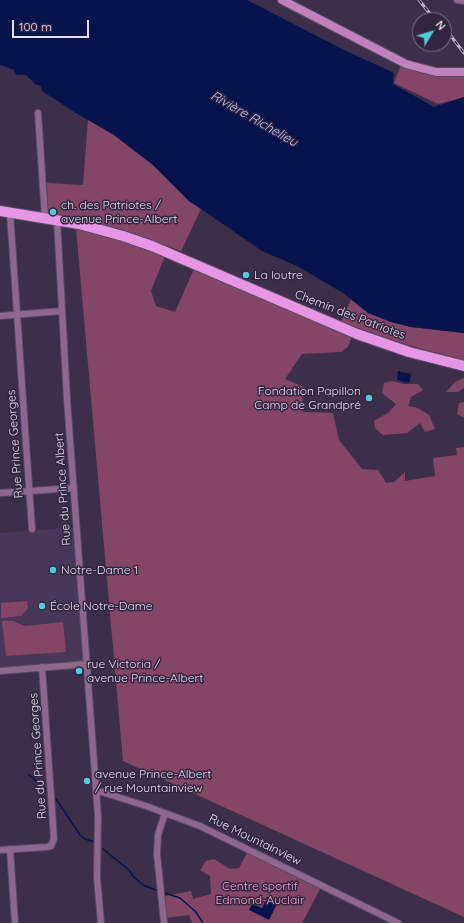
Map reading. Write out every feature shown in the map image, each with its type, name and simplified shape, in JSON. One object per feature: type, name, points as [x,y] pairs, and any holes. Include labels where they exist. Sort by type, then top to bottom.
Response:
[{"type":"main road","points":[[282,0],[406,64],[436,72],[464,72]]},
{"type":"main road","name":"Chemin des Patriotes","points":[[0,212],[57,220],[108,231],[136,240],[357,334],[404,350],[464,366]]},
{"type":"street","points":[[457,0],[464,1]]},
{"type":"street","points":[[38,113],[45,218]]},
{"type":"street","name":"Rue Prince Georges","points":[[10,213],[32,529]]},
{"type":"street","name":"Rue du Prince Albert","points":[[57,220],[74,488],[99,832],[97,877],[101,923]]},
{"type":"street","points":[[0,316],[62,311]]},
{"type":"street","points":[[0,493],[74,488]]},
{"type":"street","points":[[0,671],[87,664]]},
{"type":"street","name":"Rue du Prince Georges","points":[[10,849],[47,847],[54,843],[42,667]]},
{"type":"street","name":"Rue Mountainview","points":[[96,792],[102,792],[200,826],[398,923]]},
{"type":"street","points":[[164,923],[157,854],[158,836],[165,813]]},
{"type":"street","points":[[0,850],[10,849],[15,923]]},
{"type":"street","points":[[382,923],[385,916]]},
{"type":"shaded area","name":"École Notre-Dame","points":[[77,527],[87,664],[0,671],[0,533]]},
{"type":"green space","points":[[401,65],[424,74],[464,76],[464,97],[438,104],[394,83]]},
{"type":"green space","points":[[88,119],[114,135],[153,165],[189,201],[201,209],[181,251],[129,232],[104,225],[48,214],[47,183],[83,185]]},
{"type":"green space","points":[[76,228],[110,236],[165,256],[151,291],[156,306],[175,312],[194,269],[352,336],[348,347],[341,352],[302,354],[285,379],[306,388],[302,401],[303,412],[333,413],[339,440],[362,469],[378,470],[386,483],[394,482],[405,472],[405,481],[435,476],[433,458],[457,455],[456,448],[464,447],[464,917],[123,761]]},
{"type":"green space","points":[[351,299],[368,313],[391,322],[411,327],[464,333],[464,361],[395,341],[341,322]]},
{"type":"green space","points":[[464,378],[464,388],[458,392],[446,392],[455,382]]},
{"type":"green space","points":[[392,381],[404,384],[418,384],[423,390],[411,397],[408,406],[418,408],[429,415],[435,429],[425,432],[420,423],[407,433],[383,435],[375,428],[374,421],[389,412],[396,404],[382,393],[384,383]]},
{"type":"green space","points":[[464,402],[464,418],[457,414],[459,403]]},
{"type":"green space","points":[[27,601],[28,608],[21,616],[1,618],[1,603]]},
{"type":"green space","points":[[2,621],[13,621],[25,626],[63,622],[66,652],[6,656]]},
{"type":"green space","name":"Centre sportif Edmond-Auclair","points":[[247,853],[320,889],[302,923],[192,923],[189,915],[166,918],[165,896],[191,891],[193,899],[211,894],[210,876],[200,870],[206,861],[214,859],[230,869],[239,868]]},
{"type":"water","name":"Rivière Richelieu","points":[[0,0],[247,0],[344,50],[394,73],[393,84],[434,107],[464,97],[464,333],[411,327],[391,322],[368,313],[343,293],[297,266],[262,251],[189,201],[153,165],[114,135],[42,91],[41,86],[35,84],[26,75],[16,75],[14,70],[0,65]]},
{"type":"water","points":[[398,371],[411,374],[409,383],[397,380]]},
{"type":"water","points":[[267,897],[278,902],[269,920],[249,910],[252,904],[262,908]]},
{"type":"waterway","points":[[29,775],[46,789]]},
{"type":"waterway","points":[[56,799],[80,835],[85,839],[95,842]]},
{"type":"waterway","points":[[103,849],[129,870],[143,885],[156,890]]},
{"type":"waterway","points":[[165,893],[180,898],[195,911],[203,923]]},
{"type":"railway","points":[[419,0],[429,12]]},
{"type":"railway","points":[[452,37],[464,53]]},
{"type":"place","name":"ch. des Patriotes / avenue Prince-Albert","points":[[53,212]]},
{"type":"place","name":"La loutre","points":[[246,275]]},
{"type":"place","name":"Fondation Papillon Camp de Grandpré","points":[[369,398]]},
{"type":"place","name":"Notre-Dame 1","points":[[53,570]]},
{"type":"place","name":"École Notre-Dame","points":[[42,606]]},
{"type":"place","name":"rue Victoria / avenue Prince-Albert","points":[[79,671]]},
{"type":"place","name":"avenue Prince-Albert / rue Mountainview","points":[[87,781]]}]
